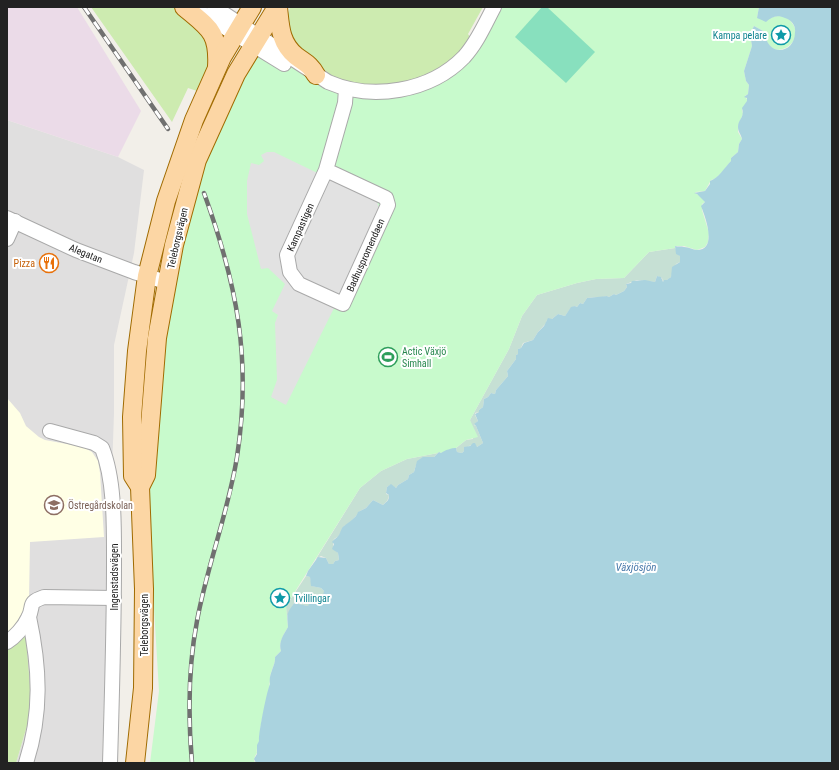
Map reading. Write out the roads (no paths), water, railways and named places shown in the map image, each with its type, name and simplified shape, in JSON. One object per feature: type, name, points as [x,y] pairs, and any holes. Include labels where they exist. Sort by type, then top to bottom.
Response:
[{"type":"main road","points":[[184,7],[204,23],[213,34],[217,44],[217,69]]},
{"type":"main road","name":"Teleborgsvägen","points":[[140,487],[133,476],[132,418],[137,351],[147,276],[166,201],[194,120],[217,69],[252,7]]},
{"type":"main road","points":[[278,7],[280,33],[284,42],[292,52],[312,67],[322,79]]},
{"type":"main road","name":"Teleborgsvägen","points":[[135,763],[143,688],[144,588],[140,487],[146,475],[157,338],[166,282],[178,229],[197,160],[236,74],[278,7]]},
{"type":"street","points":[[192,7],[238,30],[256,41],[299,73],[314,79],[322,79],[346,89],[376,92],[393,92],[425,82],[450,69],[475,43],[494,7]]},
{"type":"street","points":[[214,7],[238,30]]},
{"type":"street","name":"Kampastigen","points":[[343,304],[300,284],[290,272],[287,255],[326,170],[345,103],[346,89]]},
{"type":"street","name":"Badhuspromendaen","points":[[326,170],[386,198],[388,205],[343,304]]},
{"type":"street","points":[[7,239],[11,219]]},
{"type":"street","name":"Alegatan","points":[[11,219],[76,250],[166,282]]},
{"type":"street","name":"Ingenstadsvägen","points":[[50,431],[94,443],[102,448],[108,467],[114,512],[114,598],[110,763]]},
{"type":"street","points":[[26,763],[32,744],[39,679],[35,645],[29,617],[34,601],[44,597],[114,598]]},
{"type":"street","points":[[7,642],[14,638],[29,617]]},
{"type":"water","name":"Växjösjön","points":[[759,7],[832,7],[832,763],[256,763],[254,759],[257,754],[257,745],[270,684],[270,677],[275,657],[281,651],[281,641],[288,627],[288,612],[294,603],[308,606],[310,602],[315,602],[323,595],[324,591],[321,588],[311,586],[310,577],[306,576],[318,557],[326,558],[329,564],[333,564],[335,561],[339,560],[338,553],[332,549],[334,544],[332,542],[339,535],[343,527],[354,518],[358,512],[366,508],[373,500],[383,505],[388,501],[389,495],[386,493],[387,487],[391,484],[396,488],[408,479],[409,475],[414,472],[417,461],[423,457],[434,457],[439,452],[441,453],[454,448],[456,448],[457,452],[462,453],[464,451],[464,447],[475,443],[477,447],[483,443],[474,424],[478,421],[475,414],[483,407],[484,399],[491,393],[495,394],[496,390],[508,376],[507,371],[516,359],[518,349],[521,348],[524,343],[533,340],[544,326],[548,318],[552,319],[558,314],[565,316],[571,307],[577,307],[580,303],[583,304],[587,298],[609,297],[614,294],[616,295],[624,291],[627,287],[626,284],[631,283],[632,281],[645,280],[655,282],[657,276],[661,277],[663,282],[671,277],[672,267],[680,262],[680,256],[676,254],[675,246],[697,250],[703,249],[707,245],[709,239],[707,224],[701,206],[705,202],[694,193],[705,191],[710,184],[710,181],[719,175],[731,161],[731,158],[738,152],[739,144],[742,139],[738,130],[738,124],[743,114],[742,108],[747,101],[747,98],[744,97],[748,94],[749,85],[746,81],[744,71],[752,46],[750,34],[754,26],[765,32],[770,46],[780,50],[786,49],[794,40],[795,29],[791,21],[777,16],[772,17],[766,22],[757,18]]},
{"type":"railway","points":[[84,7],[168,129]]},
{"type":"railway","points":[[192,763],[190,728],[190,674],[194,639],[201,600],[233,478],[241,422],[243,388],[242,355],[233,291],[216,226],[204,193]]},
{"type":"place","name":"Kampa pelare","points":[[781,35]]},
{"type":"place","name":"Pizza","points":[[49,263]]},
{"type":"place","name":"Actic Växjö Simhall","points":[[388,357]]},
{"type":"place","name":"Östregårdskolan","points":[[54,505]]},
{"type":"place","name":"Tvillingar","points":[[280,598]]}]
